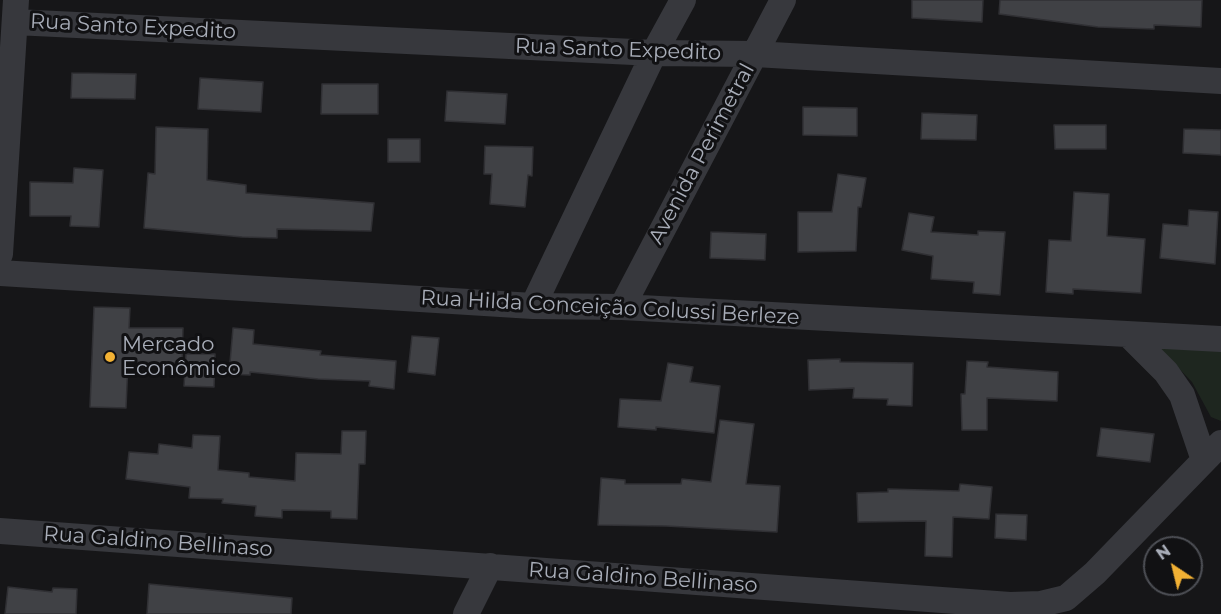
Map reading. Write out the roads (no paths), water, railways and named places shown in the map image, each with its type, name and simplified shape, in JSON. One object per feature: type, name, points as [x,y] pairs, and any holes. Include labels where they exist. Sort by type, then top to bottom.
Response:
[{"type":"street","points":[[532,306],[654,53],[683,0]]},
{"type":"street","name":"Avenida Perimetral","points":[[622,307],[783,0]]},
{"type":"street","points":[[0,254],[16,11]]},
{"type":"street","name":"Rua Santo Expedito","points":[[16,11],[654,53],[755,54],[1221,81]]},
{"type":"street","name":"Rua Hilda Conceição Colussi Berleze","points":[[0,273],[532,306],[622,307],[1130,336],[1221,339]]},
{"type":"street","points":[[1130,336],[1166,372],[1182,395],[1213,451]]},
{"type":"street","name":"Rua Galdino Bellinaso","points":[[0,531],[999,604],[1041,604],[1066,597],[1095,573],[1213,451]]},
{"type":"street","points":[[466,614],[490,566]]},
{"type":"place","name":"Mercado Econômico","points":[[110,357]]}]
